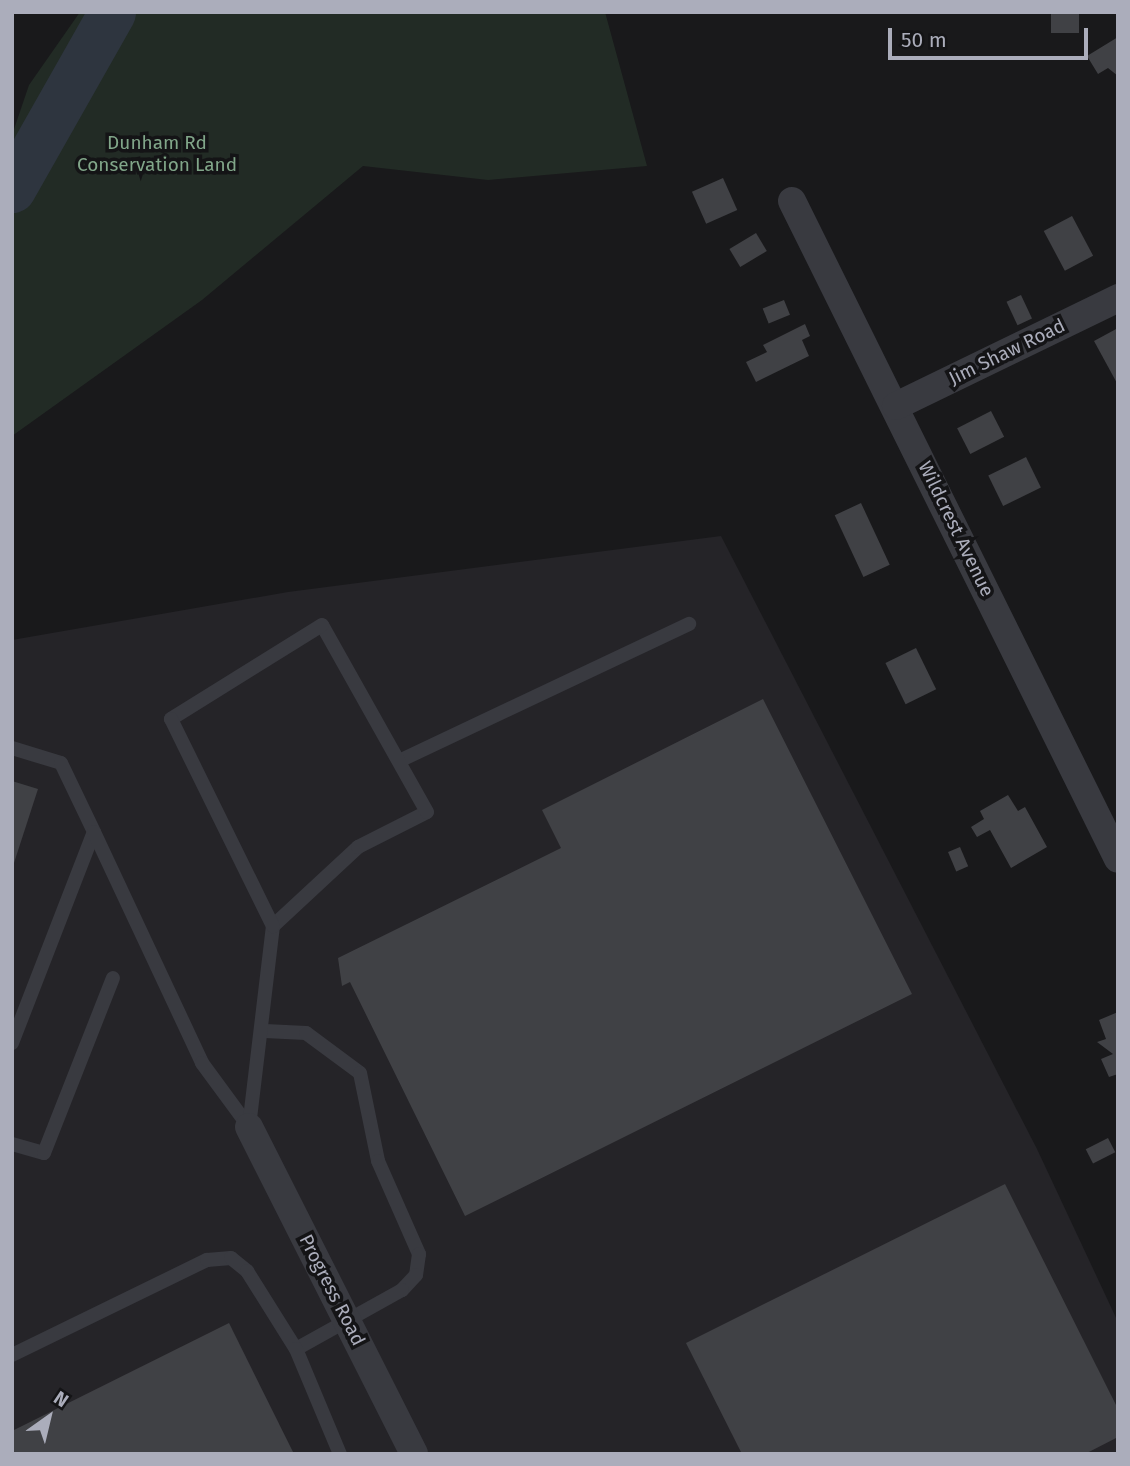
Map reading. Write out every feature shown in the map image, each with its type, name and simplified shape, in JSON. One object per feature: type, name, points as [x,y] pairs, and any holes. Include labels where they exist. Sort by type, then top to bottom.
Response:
[{"type":"street","name":"Wildcrest Avenue","points":[[792,201],[896,406],[1118,859]]},
{"type":"street","name":"Jim Shaw Road","points":[[896,406],[1118,298]]},
{"type":"street","name":"Progress Road","points":[[249,1127],[414,1454]]},
{"type":"lane","points":[[398,761],[690,624]]},
{"type":"lane","points":[[249,1127],[265,1031],[273,926],[171,719],[322,625],[427,812],[358,847],[273,926]]},
{"type":"lane","points":[[12,748],[61,763],[201,1063],[249,1127]]},
{"type":"lane","points":[[12,1043],[93,832]]},
{"type":"lane","points":[[12,1144],[44,1153],[113,978]]},
{"type":"lane","points":[[265,1031],[306,1033],[360,1073],[378,1161],[419,1254],[416,1275],[402,1290],[296,1349]]},
{"type":"lane","points":[[12,1355],[207,1260],[231,1258],[247,1271],[296,1349],[340,1454]]},
{"type":"shaded area","points":[[721,536],[1037,1149],[1118,1322],[1118,1454],[12,1454],[12,640],[288,592]]},
{"type":"green space","name":"Dunham Rd Conservation Land","points":[[80,12],[605,12],[647,166],[488,180],[363,166],[202,300],[12,436],[12,135],[29,85]]},
{"type":"building","points":[[1051,12],[1079,12],[1079,33],[1051,33]]},
{"type":"building","points":[[1118,37],[1118,76],[1108,68],[1098,74],[1087,56]]},
{"type":"building","points":[[723,178],[737,210],[706,224],[692,192]]},
{"type":"building","points":[[1072,216],[1093,256],[1065,271],[1044,231]]},
{"type":"building","points":[[756,233],[767,251],[740,267],[729,249]]},
{"type":"building","points":[[1021,295],[1032,319],[1017,325],[1006,302]]},
{"type":"building","points":[[784,300],[790,315],[769,323],[763,309]]},
{"type":"building","points":[[805,324],[810,336],[802,340],[809,356],[756,382],[746,362],[767,352],[763,345]]},
{"type":"building","points":[[1118,328],[1118,385],[1094,341]]},
{"type":"building","points":[[991,411],[1004,437],[970,454],[957,428]]},
{"type":"building","points":[[1026,457],[1041,488],[1003,506],[988,475]]},
{"type":"building","points":[[861,503],[890,565],[863,577],[835,515]]},
{"type":"building","points":[[916,648],[936,689],[906,704],[885,663]]},
{"type":"building","points":[[763,699],[912,994],[465,1216],[350,982],[342,986],[338,958],[561,848],[542,810]]},
{"type":"building","points":[[12,781],[38,789],[13,866],[12,866]]},
{"type":"building","points":[[1008,795],[1018,811],[1025,807],[1047,847],[1011,868],[990,830],[977,837],[971,827],[984,819],[980,811]]},
{"type":"building","points":[[960,847],[968,866],[956,871],[948,852]]},
{"type":"building","points":[[1118,1012],[1118,1074],[1109,1077],[1101,1059],[1113,1054],[1097,1042],[1106,1039],[1099,1020]]},
{"type":"building","points":[[1108,1138],[1115,1152],[1093,1164],[1086,1149]]},
{"type":"building","points":[[1005,1184],[1118,1409],[1118,1437],[1085,1454],[742,1454],[686,1343]]},
{"type":"building","points":[[229,1323],[294,1454],[12,1454],[12,1431]]},
{"type":"waterway","points":[[12,189],[112,12]]}]
